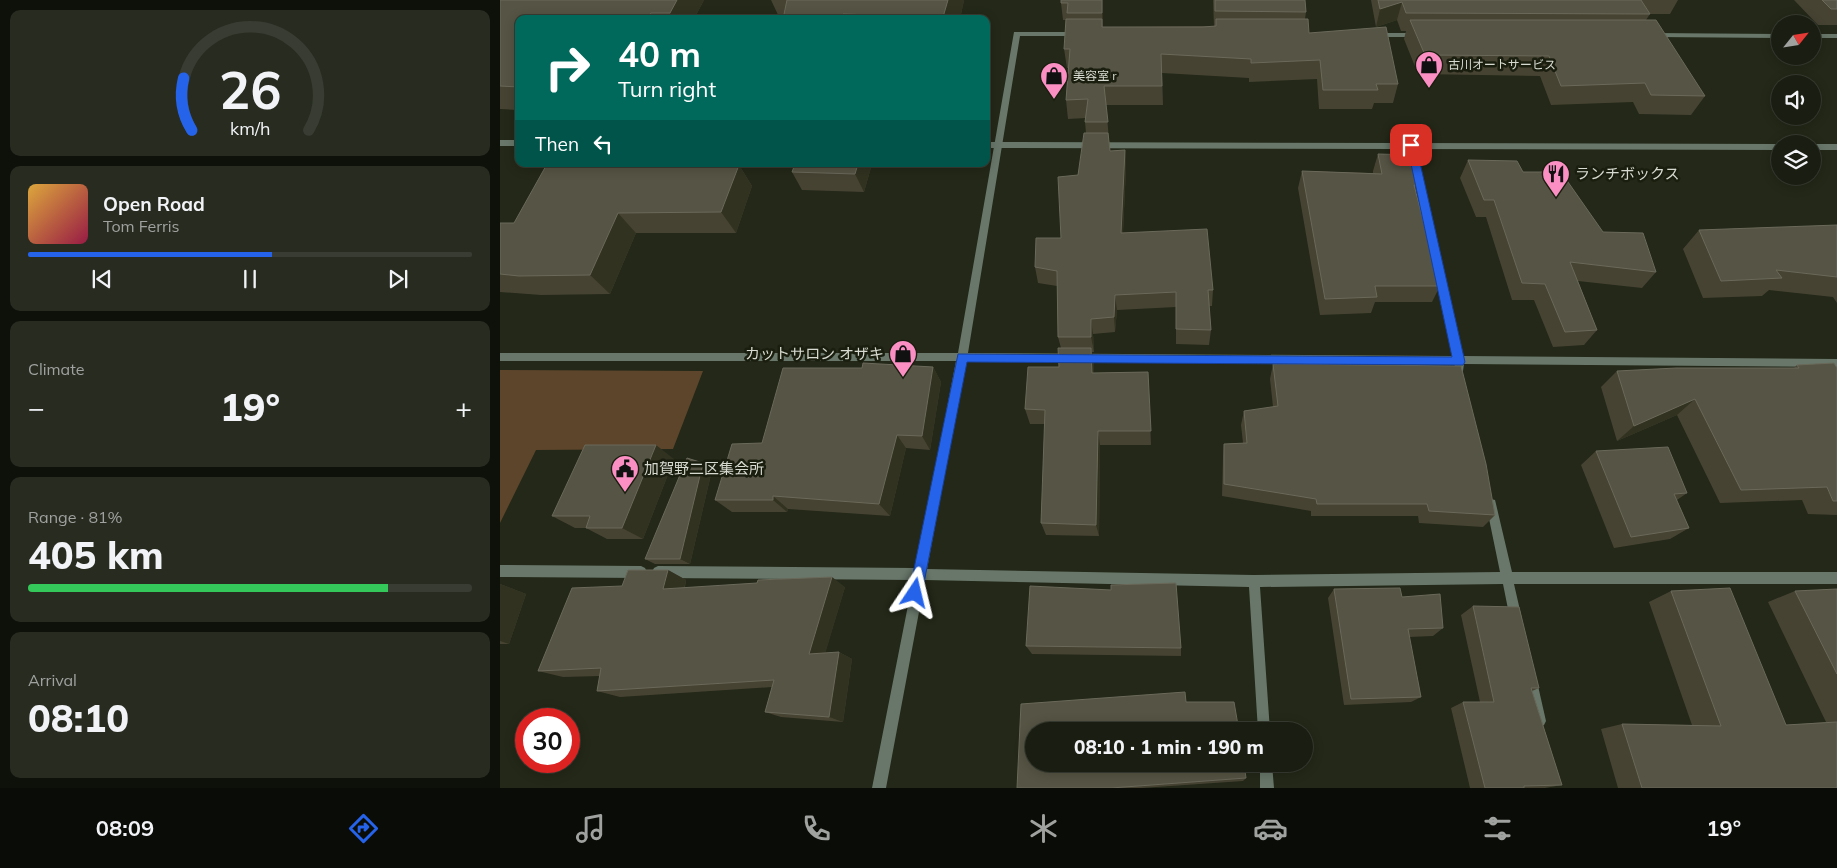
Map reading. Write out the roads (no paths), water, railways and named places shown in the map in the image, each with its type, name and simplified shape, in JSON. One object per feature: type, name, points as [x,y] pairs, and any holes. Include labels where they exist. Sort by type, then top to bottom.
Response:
[{"type":"street","points":[[990,159],[1017,34],[1087,34]]},
{"type":"street","points":[[1364,35],[1423,35]]},
{"type":"street","points":[[1641,36],[1771,36]]},
{"type":"street","points":[[1821,36],[1837,36]]},
{"type":"street","points":[[500,143],[515,143]]},
{"type":"street","points":[[992,145],[1771,147]]},
{"type":"street","points":[[1411,145],[1463,381]]},
{"type":"street","points":[[1821,147],[1837,147]]},
{"type":"street","points":[[879,788],[962,357],[989,167]]},
{"type":"street","points":[[500,357],[962,357],[1459,362],[1837,363]]},
{"type":"street","points":[[1488,493],[1518,626]]},
{"type":"street","points":[[500,571],[919,574],[1254,581],[1507,578],[1837,578]]},
{"type":"street","points":[[1254,581],[1263,722]]},
{"type":"street","points":[[1527,664],[1542,731]]},
{"type":"street","points":[[1266,772],[1267,788]]},
{"type":"place","name":"古川オートサービス","points":[[1429,89]]},
{"type":"place","name":"美容室 r","points":[[1054,100]]},
{"type":"place","name":"ランチボックス","points":[[1556,198]]},
{"type":"place","name":"カットサロン オザキ","points":[[903,378]]},
{"type":"place","name":"加賀野二区集会所","points":[[625,493]]}]
